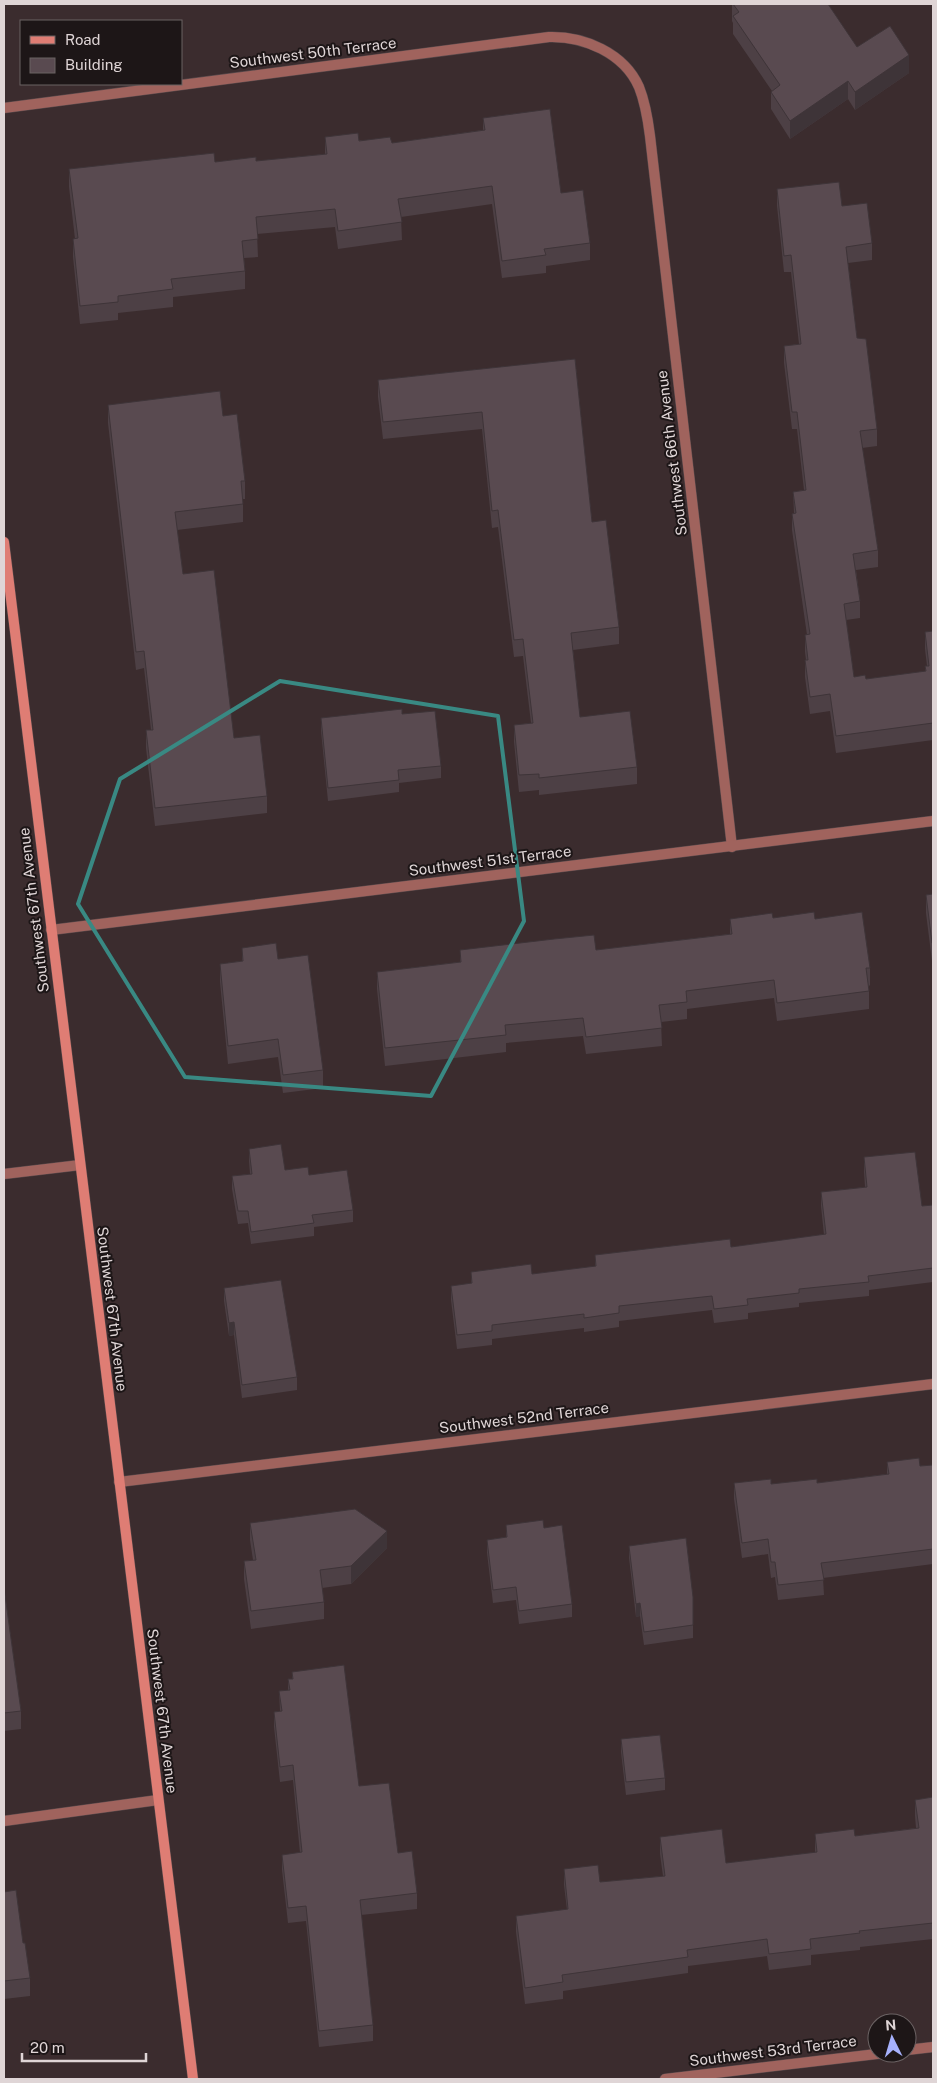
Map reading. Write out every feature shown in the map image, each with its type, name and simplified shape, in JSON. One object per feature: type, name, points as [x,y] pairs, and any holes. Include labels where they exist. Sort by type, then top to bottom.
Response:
[{"type":"main road","name":"Southwest 67th Avenue","points":[[4,542],[6,580],[193,2079]]},
{"type":"street","name":"Southwest 50th Terrace","points":[[182,85],[549,37],[574,39],[593,45],[621,62]]},
{"type":"street","name":"Southwest 66th Avenue","points":[[621,62],[639,87],[650,136],[732,847]]},
{"type":"street","name":"Southwest 50th Terrace","points":[[4,108],[181,85]]},
{"type":"street","name":"Southwest 51st Terrace","points":[[51,930],[933,821]]},
{"type":"street","points":[[4,1174],[80,1165]]},
{"type":"street","name":"Southwest 52nd Terrace","points":[[118,1482],[933,1384]]},
{"type":"street","points":[[4,1820],[158,1800]]},
{"type":"street","points":[[917,2049],[933,2047]]},
{"type":"street","name":"Southwest 53rd Terrace","points":[[665,2079],[867,2055]]},
{"type":"highlighted area","points":[[280,681],[498,716],[524,921],[431,1096],[185,1077],[78,904],[120,779]]},
{"type":"building","points":[[733,4],[828,4],[857,47],[890,26],[909,55],[855,92],[848,81],[790,121],[771,92],[780,85],[733,16],[739,12]]},
{"type":"building","points":[[550,109],[561,193],[583,190],[590,243],[544,249],[546,255],[502,261],[492,186],[398,199],[402,222],[338,231],[335,209],[256,217],[258,239],[242,241],[245,271],[171,279],[173,289],[118,296],[118,302],[80,306],[73,239],[78,238],[69,169],[214,153],[215,162],[256,157],[256,161],[327,154],[325,137],[358,133],[359,141],[390,137],[392,143],[485,130],[483,118]]},
{"type":"building","points":[[839,182],[842,206],[867,203],[872,243],[846,247],[857,338],[866,339],[877,429],[860,431],[878,550],[853,554],[860,601],[844,604],[854,677],[865,675],[866,679],[926,671],[925,666],[929,666],[925,632],[933,631],[933,723],[836,736],[830,694],[810,697],[805,660],[808,660],[805,635],[810,634],[792,514],[796,513],[793,492],[806,490],[797,412],[792,412],[784,346],[801,344],[791,255],[784,256],[777,189]]},
{"type":"building","points":[[575,359],[592,522],[606,520],[619,627],[571,633],[580,717],[630,711],[637,767],[539,778],[539,774],[519,775],[514,725],[533,723],[523,639],[514,640],[498,510],[492,511],[482,412],[383,422],[378,380]]},
{"type":"building","points":[[220,391],[223,416],[237,414],[245,481],[241,481],[243,504],[175,512],[183,574],[214,570],[234,738],[260,735],[267,796],[155,808],[146,730],[153,730],[144,651],[136,652],[108,405]]},
{"type":"building","points":[[402,709],[402,714],[435,711],[441,766],[398,770],[399,780],[328,788],[321,718]]},
{"type":"building","points":[[933,894],[933,943],[932,943],[926,895]]},
{"type":"building","points":[[814,912],[815,919],[862,912],[870,968],[866,968],[869,991],[777,1003],[774,980],[686,991],[687,1002],[659,1005],[662,1028],[586,1037],[583,1018],[505,1025],[506,1035],[385,1048],[377,972],[461,962],[460,950],[554,939],[594,935],[596,950],[732,934],[730,919],[772,913],[773,918]]},
{"type":"building","points":[[276,943],[278,959],[308,955],[323,1070],[283,1075],[278,1039],[228,1046],[220,964],[243,961],[242,948]]},
{"type":"building","points":[[281,1144],[285,1170],[308,1167],[309,1175],[347,1170],[353,1210],[312,1215],[314,1223],[251,1232],[248,1211],[238,1211],[232,1176],[252,1174],[249,1149]]},
{"type":"building","points":[[915,1152],[922,1206],[933,1205],[933,1268],[868,1276],[869,1282],[799,1289],[799,1293],[747,1299],[748,1305],[714,1309],[712,1296],[619,1306],[619,1313],[584,1318],[584,1314],[492,1325],[492,1331],[457,1335],[451,1286],[472,1283],[471,1272],[531,1264],[532,1274],[596,1266],[595,1255],[730,1239],[731,1247],[826,1234],[821,1192],[867,1187],[864,1157]]},
{"type":"building","points":[[281,1280],[297,1377],[242,1385],[234,1322],[229,1323],[224,1288]]},
{"type":"building","points":[[919,1458],[920,1466],[933,1465],[933,1549],[821,1563],[824,1580],[778,1585],[775,1562],[771,1562],[768,1539],[742,1543],[734,1483],[771,1479],[771,1484],[817,1479],[817,1483],[889,1474],[887,1462]]},
{"type":"building","points":[[355,1509],[387,1531],[351,1566],[320,1570],[324,1602],[251,1611],[244,1561],[256,1560],[250,1523]]},
{"type":"building","points":[[543,1520],[544,1528],[562,1525],[572,1604],[519,1611],[516,1587],[493,1590],[487,1540],[507,1537],[506,1525]]},
{"type":"building","points":[[686,1538],[693,1597],[693,1625],[644,1632],[640,1603],[636,1604],[629,1546]]},
{"type":"building","points":[[4,1588],[21,1711],[4,1713]]},
{"type":"building","points":[[344,1665],[359,1786],[389,1783],[398,1853],[412,1851],[417,1893],[360,1900],[373,2025],[319,2031],[306,1906],[288,1908],[282,1855],[302,1852],[293,1765],[280,1767],[274,1712],[282,1711],[279,1691],[290,1690],[288,1679],[293,1679],[292,1672]]},
{"type":"building","points":[[660,1735],[665,1778],[626,1782],[621,1739]]},
{"type":"building","points":[[933,1797],[933,1923],[859,1931],[860,1933],[810,1939],[811,1949],[769,1954],[767,1939],[687,1950],[688,1957],[562,1975],[563,1982],[525,1988],[516,1916],[568,1909],[564,1869],[598,1865],[600,1882],[665,1876],[660,1837],[722,1829],[726,1863],[817,1852],[815,1834],[854,1829],[855,1836],[919,1828],[915,1800]]},
{"type":"building","points":[[16,1890],[30,1978],[4,1981],[4,1892]]}]
